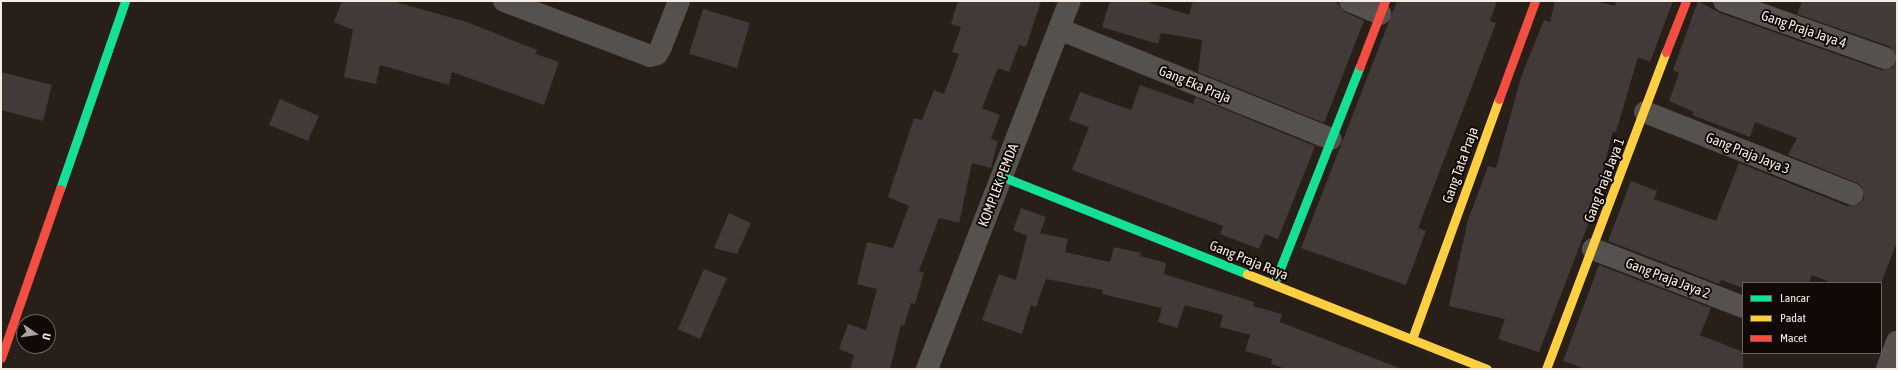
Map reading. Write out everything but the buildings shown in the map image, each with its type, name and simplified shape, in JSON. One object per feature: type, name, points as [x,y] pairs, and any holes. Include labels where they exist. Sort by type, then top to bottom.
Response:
[{"type":"street","points":[[1,358],[125,1]]},
{"type":"street","points":[[504,1],[650,56],[657,54],[662,47],[679,1]]},
{"type":"street","name":"KOMPLEK PEMDA","points":[[927,369],[1070,1]]},
{"type":"street","points":[[1274,284],[1382,8],[1350,1]]},
{"type":"street","name":"Gang Tata Praja","points":[[1412,339],[1535,1]]},
{"type":"street","name":"Gang Praja Jaya 1","points":[[1546,369],[1593,249],[1686,1]]},
{"type":"street","name":"Gang Praja Jaya 4","points":[[1724,1],[1885,58]]},
{"type":"street","name":"Gang Eka Praja","points":[[1059,29],[1331,139]]},
{"type":"street","name":"Gang Praja Jaya 3","points":[[1645,112],[1852,194]]},
{"type":"street","name":"Gang Praja Raya","points":[[1001,176],[1487,369]]},
{"type":"street","name":"Gang Praja Jaya 2","points":[[1593,249],[1742,306]]},
{"type":"street","points":[[1887,369],[1897,342]]},
{"type":"traffic: fast","points":[[60,189],[125,1]]},
{"type":"traffic: fast","points":[[1274,284],[1360,66]]},
{"type":"traffic: fast","points":[[1001,176],[1247,274]]},
{"type":"traffic: slow","points":[[1546,369],[1666,52]]},
{"type":"traffic: slow","points":[[1412,339],[1499,99]]},
{"type":"traffic: slow","points":[[1247,274],[1487,369]]},
{"type":"traffic: jam","points":[[1360,66],[1385,1]]},
{"type":"traffic: jam","points":[[1499,99],[1535,1]]},
{"type":"traffic: jam","points":[[1666,52],[1686,1]]},
{"type":"traffic: jam","points":[[1,358],[60,189]]}]
